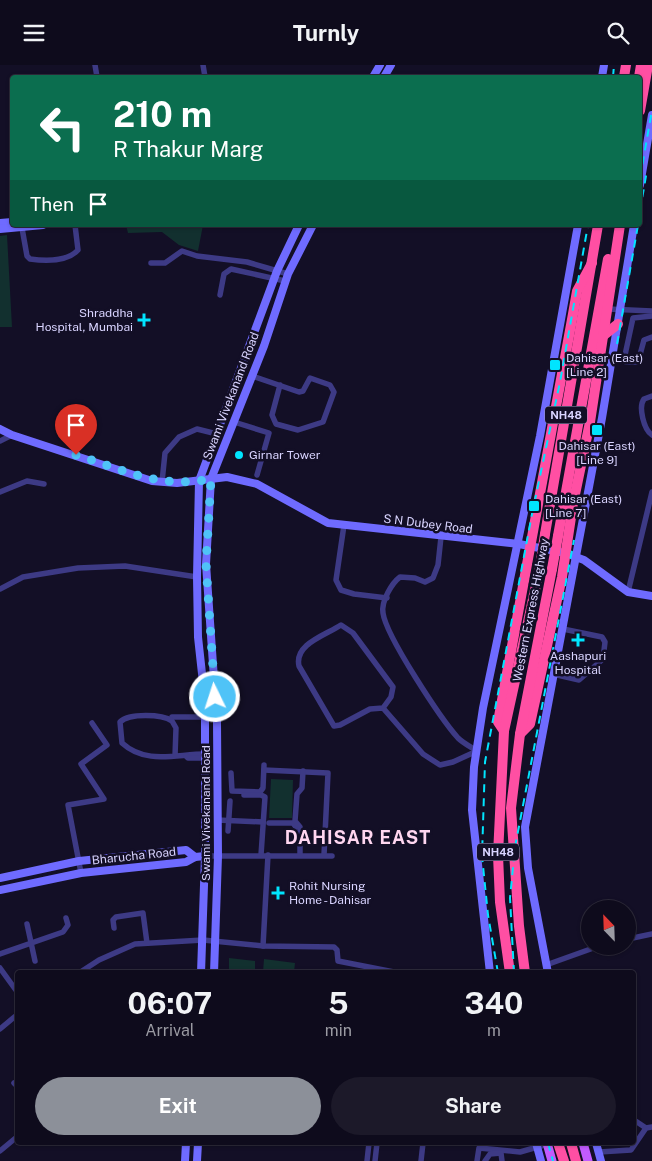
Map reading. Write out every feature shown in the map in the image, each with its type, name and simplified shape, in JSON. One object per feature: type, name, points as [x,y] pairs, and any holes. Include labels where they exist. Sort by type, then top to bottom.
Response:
[{"type":"highway","points":[[642,100],[648,65]]},
{"type":"highway","name":"Western Express Highway","points":[[509,970],[503,939],[498,855],[504,731],[540,567],[598,227]]},
{"type":"highway","name":"Western Express Highway","points":[[525,970],[519,925],[511,807],[520,734],[614,227]]},
{"type":"highway","points":[[520,734],[530,724],[571,555],[620,227]]},
{"type":"highway","points":[[504,731],[498,722],[577,291],[592,263]]},
{"type":"highway","points":[[606,272],[608,309]]},
{"type":"highway","points":[[604,335],[618,324]]},
{"type":"highway","points":[[552,1145],[564,1161]]},
{"type":"highway","points":[[572,1145],[576,1161]]},
{"type":"main road","points":[[551,1145],[552,1161]]},
{"type":"main road","points":[[584,1145],[588,1161]]},
{"type":"street","points":[[642,173],[652,115]]},
{"type":"street","points":[[0,229],[29,227]]},
{"type":"street","points":[[22,228],[27,256],[30,259],[39,260],[62,258],[74,254],[78,250],[74,227]]},
{"type":"street","name":"Swami Vivekanand Road","points":[[201,970],[205,857],[205,717],[197,577],[199,481],[275,274],[298,227]]},
{"type":"street","name":"Swami Vivekanand Road","points":[[214,970],[218,856],[217,722],[206,564],[211,479],[257,364],[287,278],[312,227]]},
{"type":"street","points":[[490,970],[472,810],[477,751],[483,708],[519,545],[578,227]]},
{"type":"street","points":[[581,954],[547,969],[528,868],[525,827],[563,629],[571,555],[618,324],[634,227]]},
{"type":"street","points":[[151,263],[165,263],[182,251],[197,256],[247,262],[287,278]]},
{"type":"street","points":[[220,295],[224,274],[228,270],[275,274]]},
{"type":"street","points":[[608,309],[652,311]]},
{"type":"street","points":[[633,311],[625,355],[626,363],[638,362],[644,340],[652,337]]},
{"type":"street","points":[[633,318],[652,316]]},
{"type":"street","points":[[244,359],[257,364]]},
{"type":"street","points":[[252,376],[280,385],[301,392],[307,381],[313,378],[333,387],[334,392],[323,422],[298,430],[276,424],[272,415],[280,385]]},
{"type":"street","points":[[652,396],[644,399],[641,407],[647,429],[652,435]]},
{"type":"street","points":[[234,422],[269,433],[257,475]]},
{"type":"street","name":"S N Dubey Road","points":[[0,429],[12,435],[152,481],[177,483],[227,477],[258,484],[328,523],[530,546],[571,555],[628,592],[652,596]]},
{"type":"street","points":[[162,482],[165,453],[179,437],[197,429],[217,434]]},
{"type":"street","points":[[0,441],[12,435]]},
{"type":"street","points":[[0,492],[27,481],[44,484]]},
{"type":"street","points":[[628,592],[652,493]]},
{"type":"street","points":[[344,525],[336,580],[341,590],[354,594],[387,598]]},
{"type":"street","points":[[441,537],[438,565],[433,578],[425,582],[415,578],[400,577],[393,582],[382,611],[389,632],[414,674],[458,738],[477,751]]},
{"type":"street","points":[[0,589],[23,577],[78,568],[125,566],[197,577]]},
{"type":"street","points":[[340,625],[346,628],[393,687],[391,697],[383,708],[370,709],[340,725],[334,726],[298,666],[300,655],[309,642],[340,625]]},
{"type":"street","points":[[553,674],[578,680],[603,659],[606,642],[602,637],[563,629]]},
{"type":"street","points":[[383,708],[423,754],[440,765],[453,762],[477,751]]},
{"type":"street","points":[[176,756],[176,728],[168,718],[130,717],[120,722],[120,739],[128,749],[143,757],[205,756]]},
{"type":"street","points":[[172,717],[205,717]]},
{"type":"street","points":[[81,873],[68,805],[104,799],[81,764],[107,745],[92,723]]},
{"type":"street","points":[[231,773],[232,791],[260,792],[263,788],[264,768],[326,771],[328,775],[324,855]]},
{"type":"street","points":[[300,855],[300,827],[295,821],[297,794],[302,788],[303,771]]},
{"type":"street","points":[[244,795],[261,795],[265,797],[263,947]]},
{"type":"street","points":[[228,831],[230,801]]},
{"type":"street","points":[[217,820],[296,824],[297,833],[300,836]]},
{"type":"street","points":[[0,878],[79,861],[186,850],[195,857]]},
{"type":"street","name":"Bharucha Road","points":[[0,890],[81,873],[186,861],[195,857],[332,855]]},
{"type":"street","points":[[114,928],[113,920],[116,917],[143,913],[147,943]]},
{"type":"street","points":[[0,954],[63,932],[68,925],[66,918]]},
{"type":"street","points":[[27,924],[36,961]]},
{"type":"street","points":[[636,938],[651,936]]},
{"type":"street","points":[[84,970],[108,956],[136,944],[203,940],[263,947],[334,947],[337,950],[338,961],[383,970]]},
{"type":"street","points":[[0,968],[15,989]]},
{"type":"street","points":[[0,1029],[15,1016]]},
{"type":"street","points":[[636,1121],[649,1128],[636,1143]]},
{"type":"street","points":[[0,1151],[15,1138]]},
{"type":"street","points":[[186,1145],[186,1161]]},
{"type":"street","points":[[196,1161],[198,1145]]},
{"type":"street","points":[[367,1161],[369,1145]]},
{"type":"street","points":[[375,1161],[377,1145]]},
{"type":"street","points":[[421,1161],[423,1145]]},
{"type":"street","points":[[477,1161],[479,1148],[507,1152],[536,1145],[541,1161]]},
{"type":"street","points":[[597,1145],[601,1161]]},
{"type":"street","points":[[599,1152],[630,1150],[634,1145]]},
{"type":"street","points":[[484,1161],[490,1154],[501,1153],[502,1161]]},
{"type":"green space","points":[[126,227],[203,227],[198,251],[179,245],[162,232],[128,233]]},
{"type":"green space","points":[[7,235],[12,327],[0,327],[0,236]]},
{"type":"green space","points":[[271,779],[293,780],[292,818],[269,818]]},
{"type":"green space","points":[[229,958],[255,961],[255,970],[229,970]]},
{"type":"green space","points":[[264,959],[295,963],[294,970],[263,970]]},
{"type":"railway","points":[[613,75],[614,65]]},
{"type":"railway","points":[[642,167],[652,110]]},
{"type":"railway","points":[[642,199],[647,170]]},
{"type":"railway","points":[[497,970],[488,915],[482,856],[485,762],[532,514],[560,382],[588,227]]},
{"type":"railway","points":[[617,344],[638,227]]},
{"type":"railway","points":[[514,970],[510,898],[515,847],[574,540]]},
{"type":"railway","points":[[549,1145],[553,1161]]},
{"type":"place","name":"Shraddha Hospital, Mumbai","points":[[144,320]]},
{"type":"place","name":"Dahisar (East) [Line 2]","points":[[555,365]]},
{"type":"place","name":"Dahisar (East) [Line 9]","points":[[597,430]]},
{"type":"place","name":"Girnar Tower","points":[[239,455]]},
{"type":"place","name":"Dahisar (East) [Line 7]","points":[[534,506]]},
{"type":"place","name":"Aashapuri Hospital","points":[[578,640]]},
{"type":"place","name":"Rohit Nursing Home - Dahisar","points":[[278,893]]},
{"type":"district","name":"DAHISAR EAST","points":[[358,837]]},
{"type":"route","points":[[76,455],[152,481],[177,483],[211,479],[206,564],[215,697]]}]
